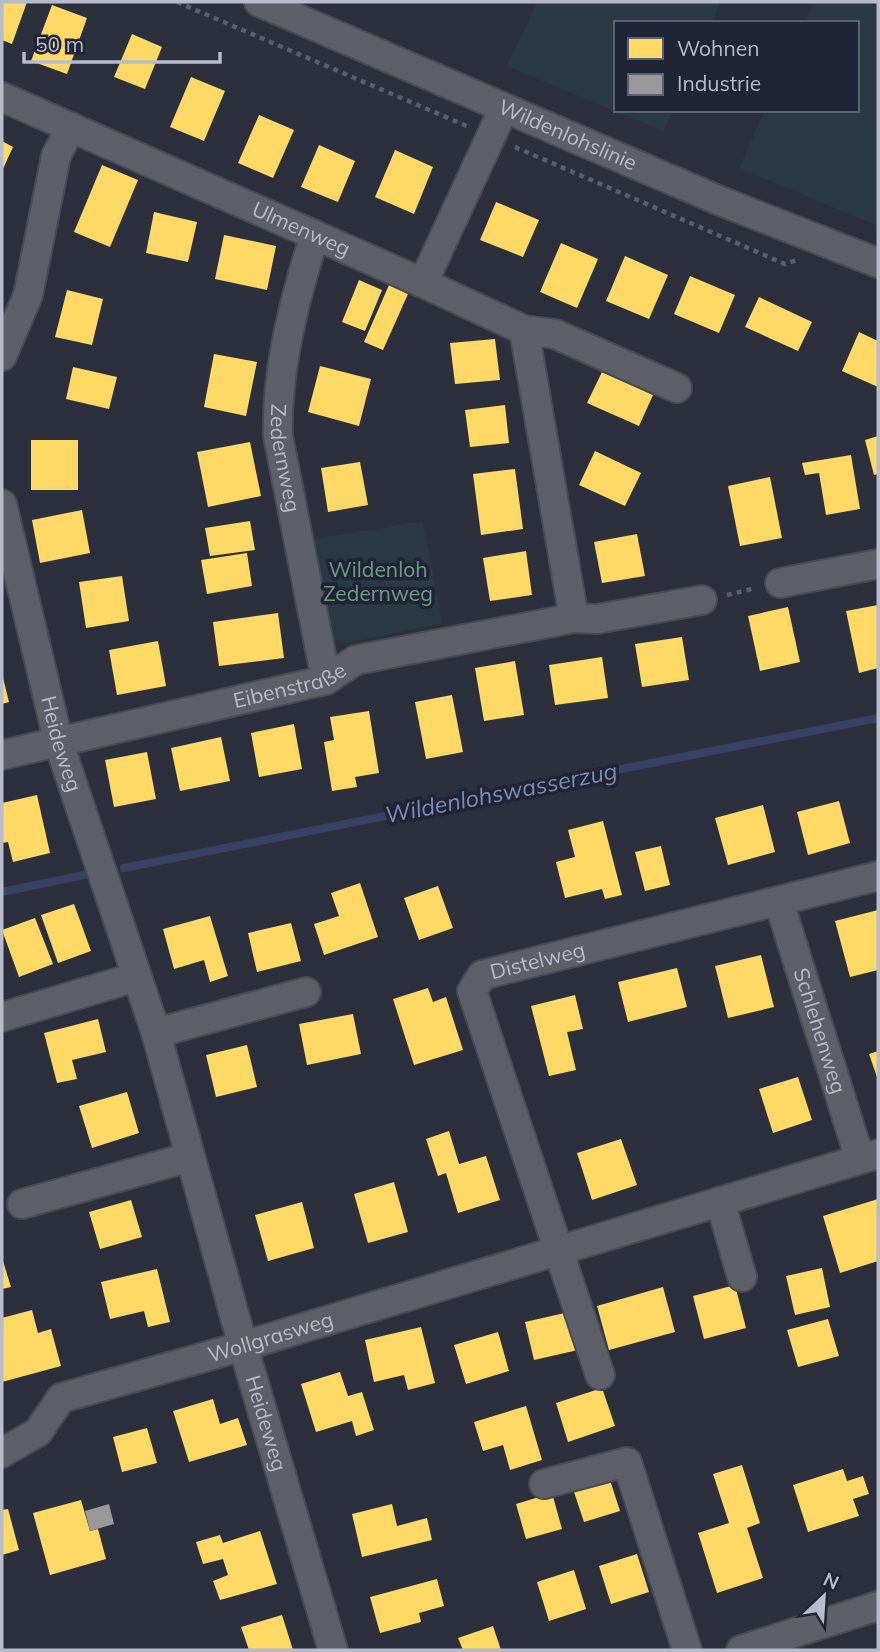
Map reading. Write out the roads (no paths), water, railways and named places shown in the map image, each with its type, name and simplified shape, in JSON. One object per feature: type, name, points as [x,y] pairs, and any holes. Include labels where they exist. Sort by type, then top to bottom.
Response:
[{"type":"street","name":"Wildenlohslinie","points":[[259,2],[718,200],[878,263]]},
{"type":"street","name":"Ulmenweg","points":[[2,97],[423,283]]},
{"type":"street","points":[[504,108],[423,283],[524,330],[555,334],[677,388]]},
{"type":"street","points":[[2,356],[28,295],[56,156],[71,127]]},
{"type":"street","name":"Zedernweg","points":[[316,235],[303,273],[277,403],[278,436],[326,680]]},
{"type":"street","points":[[524,330],[574,618]]},
{"type":"street","name":"Heideweg","points":[[2,503],[59,744],[156,1034],[243,1346],[333,1650]]},
{"type":"street","points":[[780,583],[878,564]]},
{"type":"street","name":"Eibenstraße","points":[[2,755],[59,744],[326,680],[356,660],[574,618],[597,619],[702,600]]},
{"type":"street","name":"Distelweg","points":[[557,1251],[471,992],[482,975],[878,876]]},
{"type":"street","name":"Schlehenweg","points":[[779,902],[869,1156]]},
{"type":"street","points":[[2,1017],[136,977]]},
{"type":"street","points":[[156,1034],[306,992]]},
{"type":"street","name":"Wollgrasweg","points":[[2,1453],[38,1432],[61,1398],[243,1346],[869,1156]]},
{"type":"street","points":[[22,1204],[190,1157]]},
{"type":"street","points":[[720,1201],[742,1278]]},
{"type":"street","points":[[557,1251],[600,1375]]},
{"type":"street","points":[[544,1484],[627,1462],[688,1650]]},
{"type":"street","points":[[741,1650],[878,1606]]},
{"type":"waterway","name":"Wildenlohswasserzug","points":[[124,868],[878,718]]},
{"type":"waterway","name":"Wildenlohswasserzug","points":[[2,892],[84,875]]},
{"type":"park label","name":"Wildenloh Zedernweg","points":[[378,582]]}]
